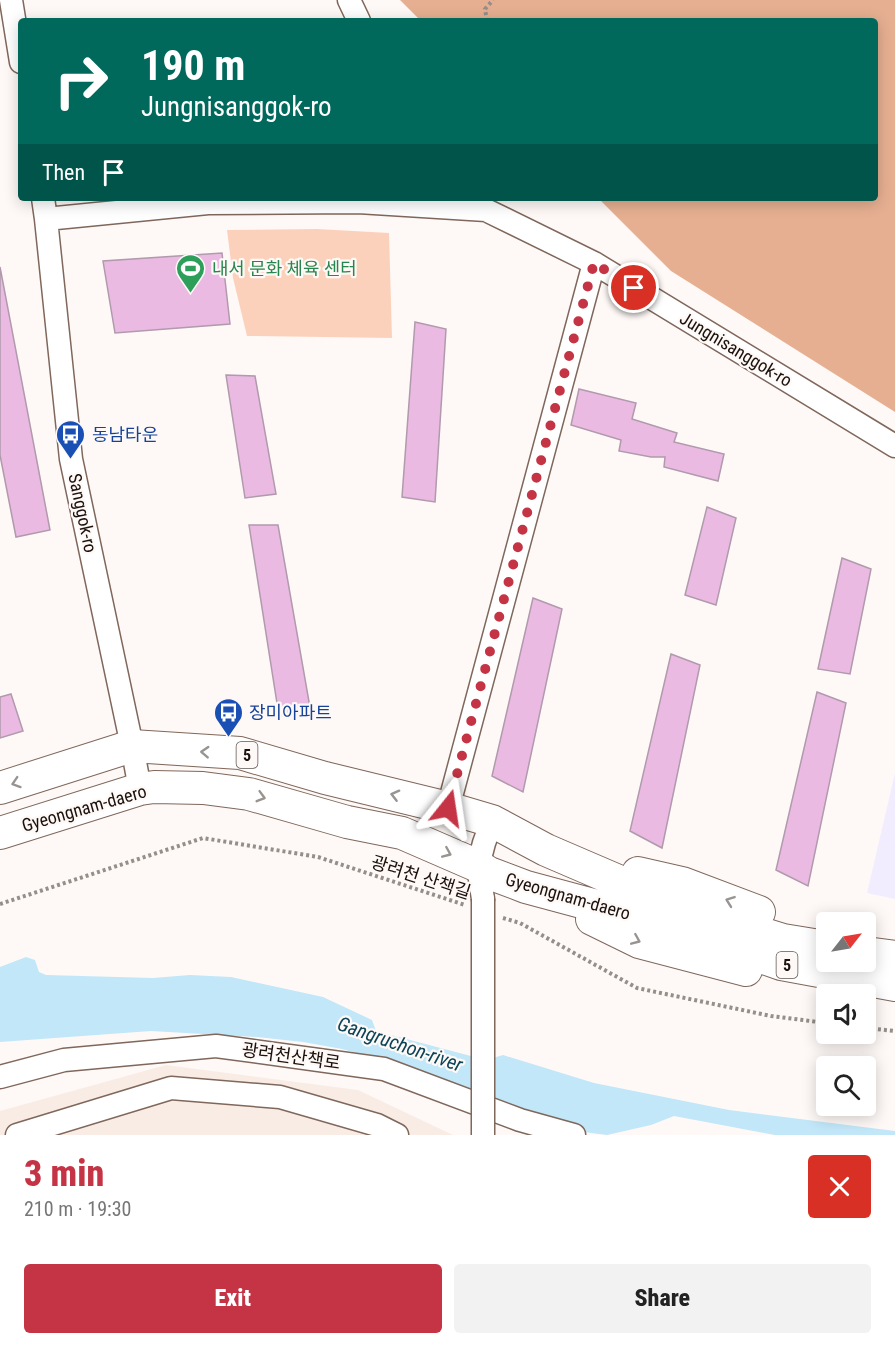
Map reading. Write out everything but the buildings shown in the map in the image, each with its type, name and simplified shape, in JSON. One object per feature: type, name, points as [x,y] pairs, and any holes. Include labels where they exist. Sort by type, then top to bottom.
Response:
[{"type":"highway","name":"Gyeongnam-daero","points":[[0,788],[132,746],[240,753],[325,778],[492,821],[685,920],[781,964],[895,985]]},
{"type":"highway","name":"Gyeongnam-daero","points":[[0,833],[140,789],[203,788],[249,794],[346,822],[402,833],[489,873],[526,887],[783,940],[816,945]]},
{"type":"highway","points":[[546,850],[682,884],[791,923],[816,927]]},
{"type":"highway","points":[[526,887],[639,942],[816,987]]},
{"type":"highway","points":[[876,935],[895,938]]},
{"type":"highway","points":[[876,954],[895,957]]},
{"type":"highway","points":[[876,1001],[895,1003]]},
{"type":"street","points":[[11,0],[18,43]]},
{"type":"street","points":[[349,0],[358,18]]},
{"type":"street","name":"Jungnisanggok-ro","points":[[45,208],[208,203],[483,204],[594,263],[895,446]]},
{"type":"street","name":"Sanggok-ro","points":[[45,208],[71,459],[140,789]]},
{"type":"street","points":[[448,808],[594,263]]},
{"type":"street","points":[[483,1135],[485,908],[478,866],[483,843],[492,821]]},
{"type":"street","name":"광려천산책로","points":[[0,1077],[63,1060],[216,1046],[384,1069],[520,1120],[574,1135]]},
{"type":"street","points":[[17,1135],[171,1088],[280,1097],[377,1125],[397,1135]]},
{"type":"path","points":[[486,18],[485,9],[493,0]]},
{"type":"path","name":"광려천 산책길","points":[[0,904],[203,838],[318,857],[485,908],[520,923],[637,988],[771,1016],[816,1022]]},
{"type":"path","points":[[876,1029],[895,1031]]},
{"type":"shaded area","points":[[400,0],[895,0],[895,412],[671,271],[601,201],[878,201],[878,18],[418,18]]},
{"type":"shaded area","points":[[317,229],[389,233],[392,338],[247,336],[233,278],[227,230]]},
{"type":"shaded area","points":[[895,773],[895,899],[867,893]]},
{"type":"shaded area","points":[[166,1065],[358,1090],[453,1135],[0,1135],[0,1111]]},
{"type":"water","name":"Gangruchon-river","points":[[26,957],[35,960],[39,972],[46,975],[153,978],[190,975],[231,977],[323,997],[372,1020],[376,1031],[486,1060],[503,1055],[594,1083],[729,1110],[895,1131],[895,1135],[775,1135],[674,1116],[651,1125],[607,1135],[576,1131],[381,1060],[342,1049],[257,1037],[151,1031],[0,1042],[0,967]]},
{"type":"place","name":"내서 문화 체육 센터","points":[[191,294]]},
{"type":"place","name":"동남타운","points":[[71,460]]},
{"type":"place","name":"장미아파트","points":[[228,738]]},
{"type":"route","points":[[448,808],[594,263],[634,288]]}]
